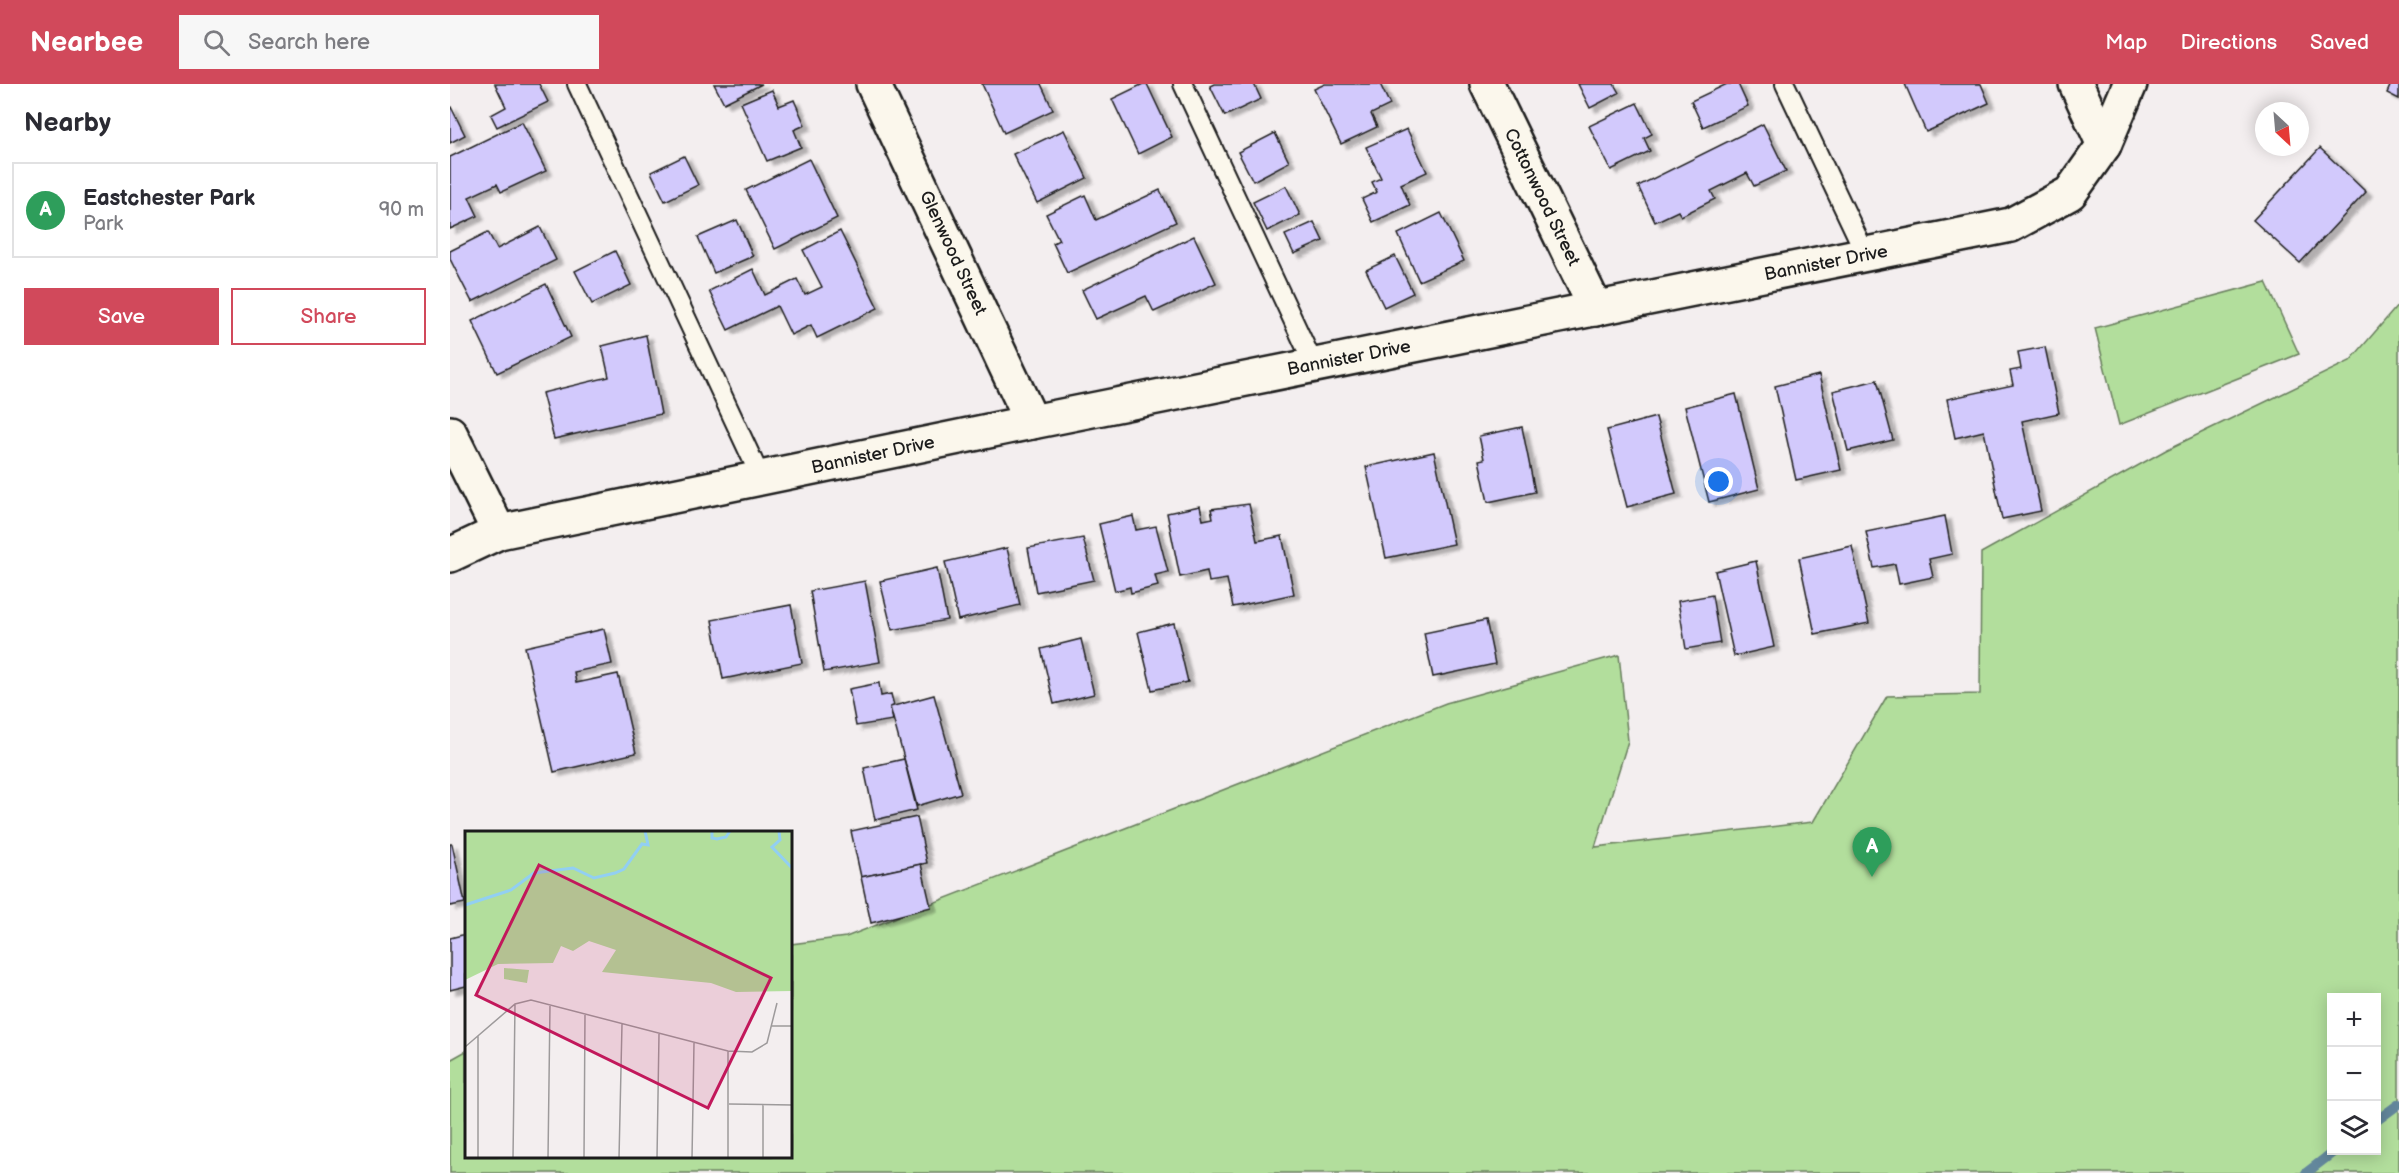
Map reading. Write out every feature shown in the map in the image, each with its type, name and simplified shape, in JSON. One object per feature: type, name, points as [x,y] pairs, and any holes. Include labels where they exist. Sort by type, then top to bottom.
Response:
[{"type":"street","name":"Glenwood Street","points":[[873,84],[1032,422]]},
{"type":"street","name":"Cottonwood Street","points":[[1488,84],[1596,309]]},
{"type":"street","points":[[2076,84],[2104,145]]},
{"type":"street","name":"Bannister Drive","points":[[450,555],[499,532],[2011,225],[2070,193],[2104,145],[2130,84]]},
{"type":"street","points":[[450,433],[499,532]]},
{"type":"lane","points":[[577,84],[761,478]]},
{"type":"lane","points":[[1183,84],[1314,365]]},
{"type":"lane","points":[[1785,84],[1866,255]]},
{"type":"green space","points":[[2266,282],[2299,354],[2119,425],[2095,328]]},
{"type":"green space","points":[[2399,304],[2399,1173],[450,1173],[450,1060],[465,1052],[465,1158],[792,1158],[792,944],[846,937],[1446,703],[1619,655],[1628,741],[1595,847],[1813,822],[1887,696],[1980,694],[1981,553],[2166,450],[2350,361]]},
{"type":"building","points":[[495,84],[539,84],[548,102],[497,127],[491,115],[506,107]]},
{"type":"building","points":[[714,84],[762,84],[724,103]]},
{"type":"building","points":[[982,84],[1041,84],[1053,110],[1004,133]]},
{"type":"building","points":[[1147,84],[1172,137],[1138,154],[1112,99]]},
{"type":"building","points":[[1214,84],[1254,84],[1261,99],[1225,116],[1210,86]]},
{"type":"building","points":[[1325,84],[1380,84],[1390,105],[1371,114],[1377,127],[1341,144],[1314,89]]},
{"type":"building","points":[[1578,84],[1614,84],[1619,93],[1590,108]]},
{"type":"building","points":[[1727,84],[1738,84],[1748,106],[1703,127],[1691,101]]},
{"type":"building","points":[[1905,84],[1981,84],[1989,103],[1926,132]]},
{"type":"building","points":[[2391,84],[2399,84],[2399,99],[2387,93]]},
{"type":"building","points":[[772,90],[779,106],[794,100],[805,125],[794,130],[801,147],[767,161],[741,103]]},
{"type":"building","points":[[1637,103],[1652,134],[1644,138],[1650,151],[1611,170],[1589,126]]},
{"type":"building","points":[[450,105],[465,135],[450,143]]},
{"type":"building","points":[[522,122],[546,171],[501,192],[497,184],[469,197],[478,216],[450,229],[450,157]]},
{"type":"building","points":[[1763,124],[1786,171],[1754,186],[1747,173],[1711,191],[1715,199],[1681,216],[1678,211],[1655,222],[1638,186]]},
{"type":"building","points":[[1407,129],[1427,172],[1401,184],[1410,205],[1373,222],[1362,199],[1377,192],[1372,182],[1381,178],[1366,147]]},
{"type":"building","points":[[1064,130],[1087,178],[1037,203],[1013,154]]},
{"type":"building","points":[[1275,133],[1289,162],[1253,181],[1238,152]]},
{"type":"building","points":[[2320,148],[2366,192],[2300,263],[2253,220]]},
{"type":"building","points":[[684,156],[698,185],[665,201],[651,172]]},
{"type":"building","points":[[809,159],[837,218],[775,249],[746,190]]},
{"type":"building","points":[[1286,186],[1300,215],[1267,231],[1253,202]]},
{"type":"building","points":[[1160,190],[1176,222],[1067,273],[1053,243],[1059,240],[1046,214],[1085,195],[1096,220]]},
{"type":"building","points":[[1441,213],[1464,261],[1419,281],[1398,234]]},
{"type":"building","points":[[737,220],[753,256],[714,273],[698,237]]},
{"type":"building","points":[[1314,222],[1323,241],[1294,254],[1285,235]]},
{"type":"building","points":[[540,227],[556,260],[472,302],[450,259],[450,251],[488,232],[497,249]]},
{"type":"building","points":[[840,231],[878,308],[817,338],[811,325],[791,335],[777,306],[728,330],[709,291],[753,269],[765,295],[797,279],[805,295],[822,287],[803,250]]},
{"type":"building","points":[[1194,236],[1216,283],[1154,312],[1146,296],[1096,319],[1082,290]]},
{"type":"building","points":[[615,251],[631,285],[592,304],[575,271]]},
{"type":"building","points":[[1395,256],[1413,293],[1384,307],[1366,270]]},
{"type":"building","points":[[546,284],[571,337],[497,373],[472,321]]},
{"type":"building","points":[[646,335],[661,414],[554,439],[542,393],[609,377],[602,346]]},
{"type":"building","points":[[2045,347],[2059,413],[2022,421],[2041,511],[2002,519],[1984,431],[1955,438],[1947,399],[2013,385],[2010,371],[2021,369],[2018,352]]},
{"type":"building","points":[[1819,375],[1841,470],[1796,480],[1775,386]]},
{"type":"building","points":[[1877,380],[1893,440],[1848,451],[1833,391]]},
{"type":"building","points":[[1736,394],[1759,489],[1709,502],[1685,407]]},
{"type":"building","points":[[1656,417],[1676,494],[1627,507],[1607,430]]},
{"type":"building","points":[[1522,427],[1535,492],[1488,502],[1479,460],[1484,459],[1479,436]]},
{"type":"building","points":[[1434,452],[1454,544],[1386,558],[1366,467]]},
{"type":"building","points":[[1249,504],[1257,541],[1282,536],[1294,594],[1233,607],[1227,579],[1209,582],[1207,571],[1180,577],[1167,513],[1200,506],[1203,520],[1213,518],[1211,509]]},
{"type":"building","points":[[1133,516],[1136,530],[1156,526],[1168,572],[1155,575],[1158,586],[1131,593],[1130,587],[1115,591],[1099,524]]},
{"type":"building","points":[[1945,516],[1952,554],[1929,559],[1933,577],[1899,584],[1895,564],[1874,568],[1866,532]]},
{"type":"building","points":[[1083,538],[1094,580],[1036,592],[1028,548]]},
{"type":"building","points":[[1852,546],[1869,623],[1815,634],[1799,558]]},
{"type":"building","points":[[1007,548],[1020,605],[958,620],[945,562]]},
{"type":"building","points":[[1756,561],[1774,647],[1734,656],[1715,571]]},
{"type":"building","points":[[937,568],[947,620],[892,630],[880,581]]},
{"type":"building","points":[[865,581],[880,662],[824,672],[810,591]]},
{"type":"building","points":[[1712,595],[1720,643],[1686,649],[1678,601]]},
{"type":"building","points":[[791,605],[802,663],[723,679],[712,620]]},
{"type":"building","points":[[1486,620],[1495,664],[1433,677],[1424,633]]},
{"type":"building","points":[[1174,623],[1188,682],[1152,690],[1138,632]]},
{"type":"building","points":[[604,629],[612,664],[574,672],[576,683],[618,674],[636,753],[554,772],[525,647]]},
{"type":"building","points":[[1081,639],[1094,694],[1054,704],[1041,649]]},
{"type":"building","points":[[879,683],[881,696],[891,694],[894,706],[890,707],[893,720],[856,726],[849,689]]},
{"type":"building","points":[[934,695],[961,793],[917,806],[890,707]]},
{"type":"building","points":[[904,759],[917,810],[875,820],[864,768]]},
{"type":"building","points":[[917,817],[927,863],[861,877],[851,831]]},
{"type":"building","points":[[450,844],[452,844],[465,903],[450,906]]},
{"type":"building","points":[[921,864],[931,907],[871,923],[861,877]]},
{"type":"building","points":[[465,934],[465,986],[450,990],[450,938]]},
{"type":"waterway","points":[[2381,1117],[2399,1104]]},
{"type":"waterway","points":[[2306,1173],[2329,1155]]},
{"type":"place","name":"Eastchester Park","points":[[1872,877]]}]
